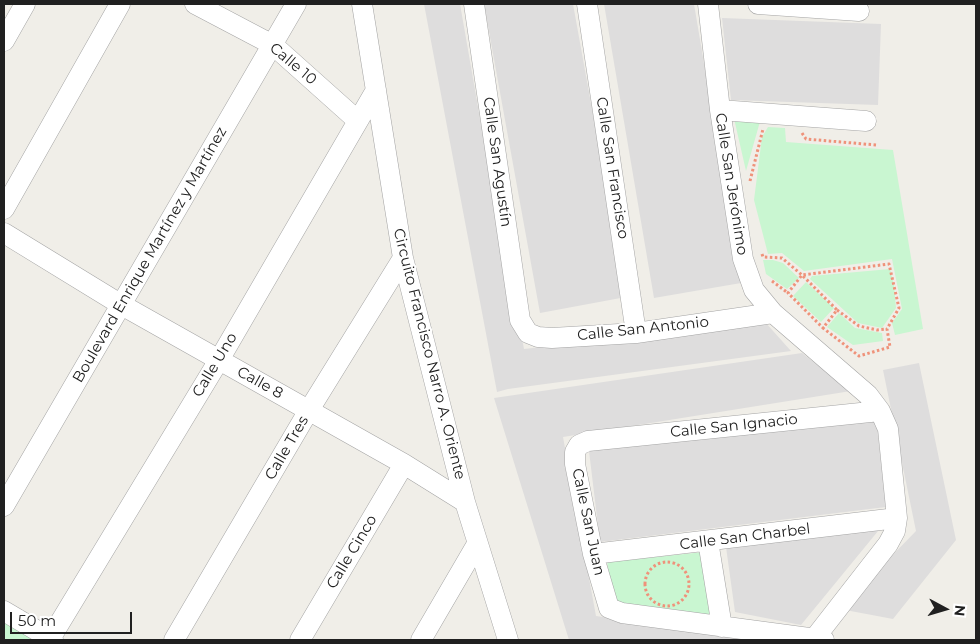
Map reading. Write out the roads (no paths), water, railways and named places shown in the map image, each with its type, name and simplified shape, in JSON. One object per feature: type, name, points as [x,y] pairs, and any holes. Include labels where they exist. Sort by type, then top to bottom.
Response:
[{"type":"street","points":[[4,41],[26,4]]},
{"type":"street","points":[[4,209],[120,4]]},
{"type":"street","name":"Calle 10","points":[[195,4],[273,45],[358,121]]},
{"type":"street","name":"Boulevard Enrique Martínez y Martínez","points":[[4,506],[296,4]]},
{"type":"street","name":"Circuito Francisco Narro A. Oriente","points":[[362,4],[403,258],[465,502],[508,640]]},
{"type":"street","name":"Calle San Agustín","points":[[474,4],[520,320]]},
{"type":"street","name":"Calle San Francisco","points":[[587,4],[636,333]]},
{"type":"street","name":"Calle San Jerónimo","points":[[708,4],[720,110],[742,259],[754,290],[773,313],[868,395],[880,411],[888,429],[897,518],[895,531],[888,544],[819,639]]},
{"type":"street","points":[[758,4],[859,10]]},
{"type":"street","name":"Calle Uno","points":[[52,639],[219,360],[376,90]]},
{"type":"street","points":[[720,110],[866,121]]},
{"type":"street","name":"Calle 8","points":[[4,233],[120,304],[404,464],[465,502]]},
{"type":"street","name":"Calle Tres","points":[[174,640],[309,410],[403,258]]},
{"type":"street","name":"Calle San Antonio","points":[[520,320],[528,333],[538,337],[552,338],[636,333],[773,313]]},
{"type":"street","name":"Calle San Ignacio","points":[[588,441],[880,411]]},
{"type":"street","name":"Calle San Juan","points":[[588,441],[579,445],[575,452],[575,464],[594,554],[609,608],[622,613],[722,627]]},
{"type":"street","name":"Calle Cinco","points":[[300,640],[404,464]]},
{"type":"street","name":"Calle San Charbel","points":[[594,554],[897,518]]},
{"type":"street","points":[[708,541],[722,627],[819,639]]},
{"type":"street","points":[[421,640],[477,544]]},
{"type":"street","points":[[4,611],[52,639]]}]
